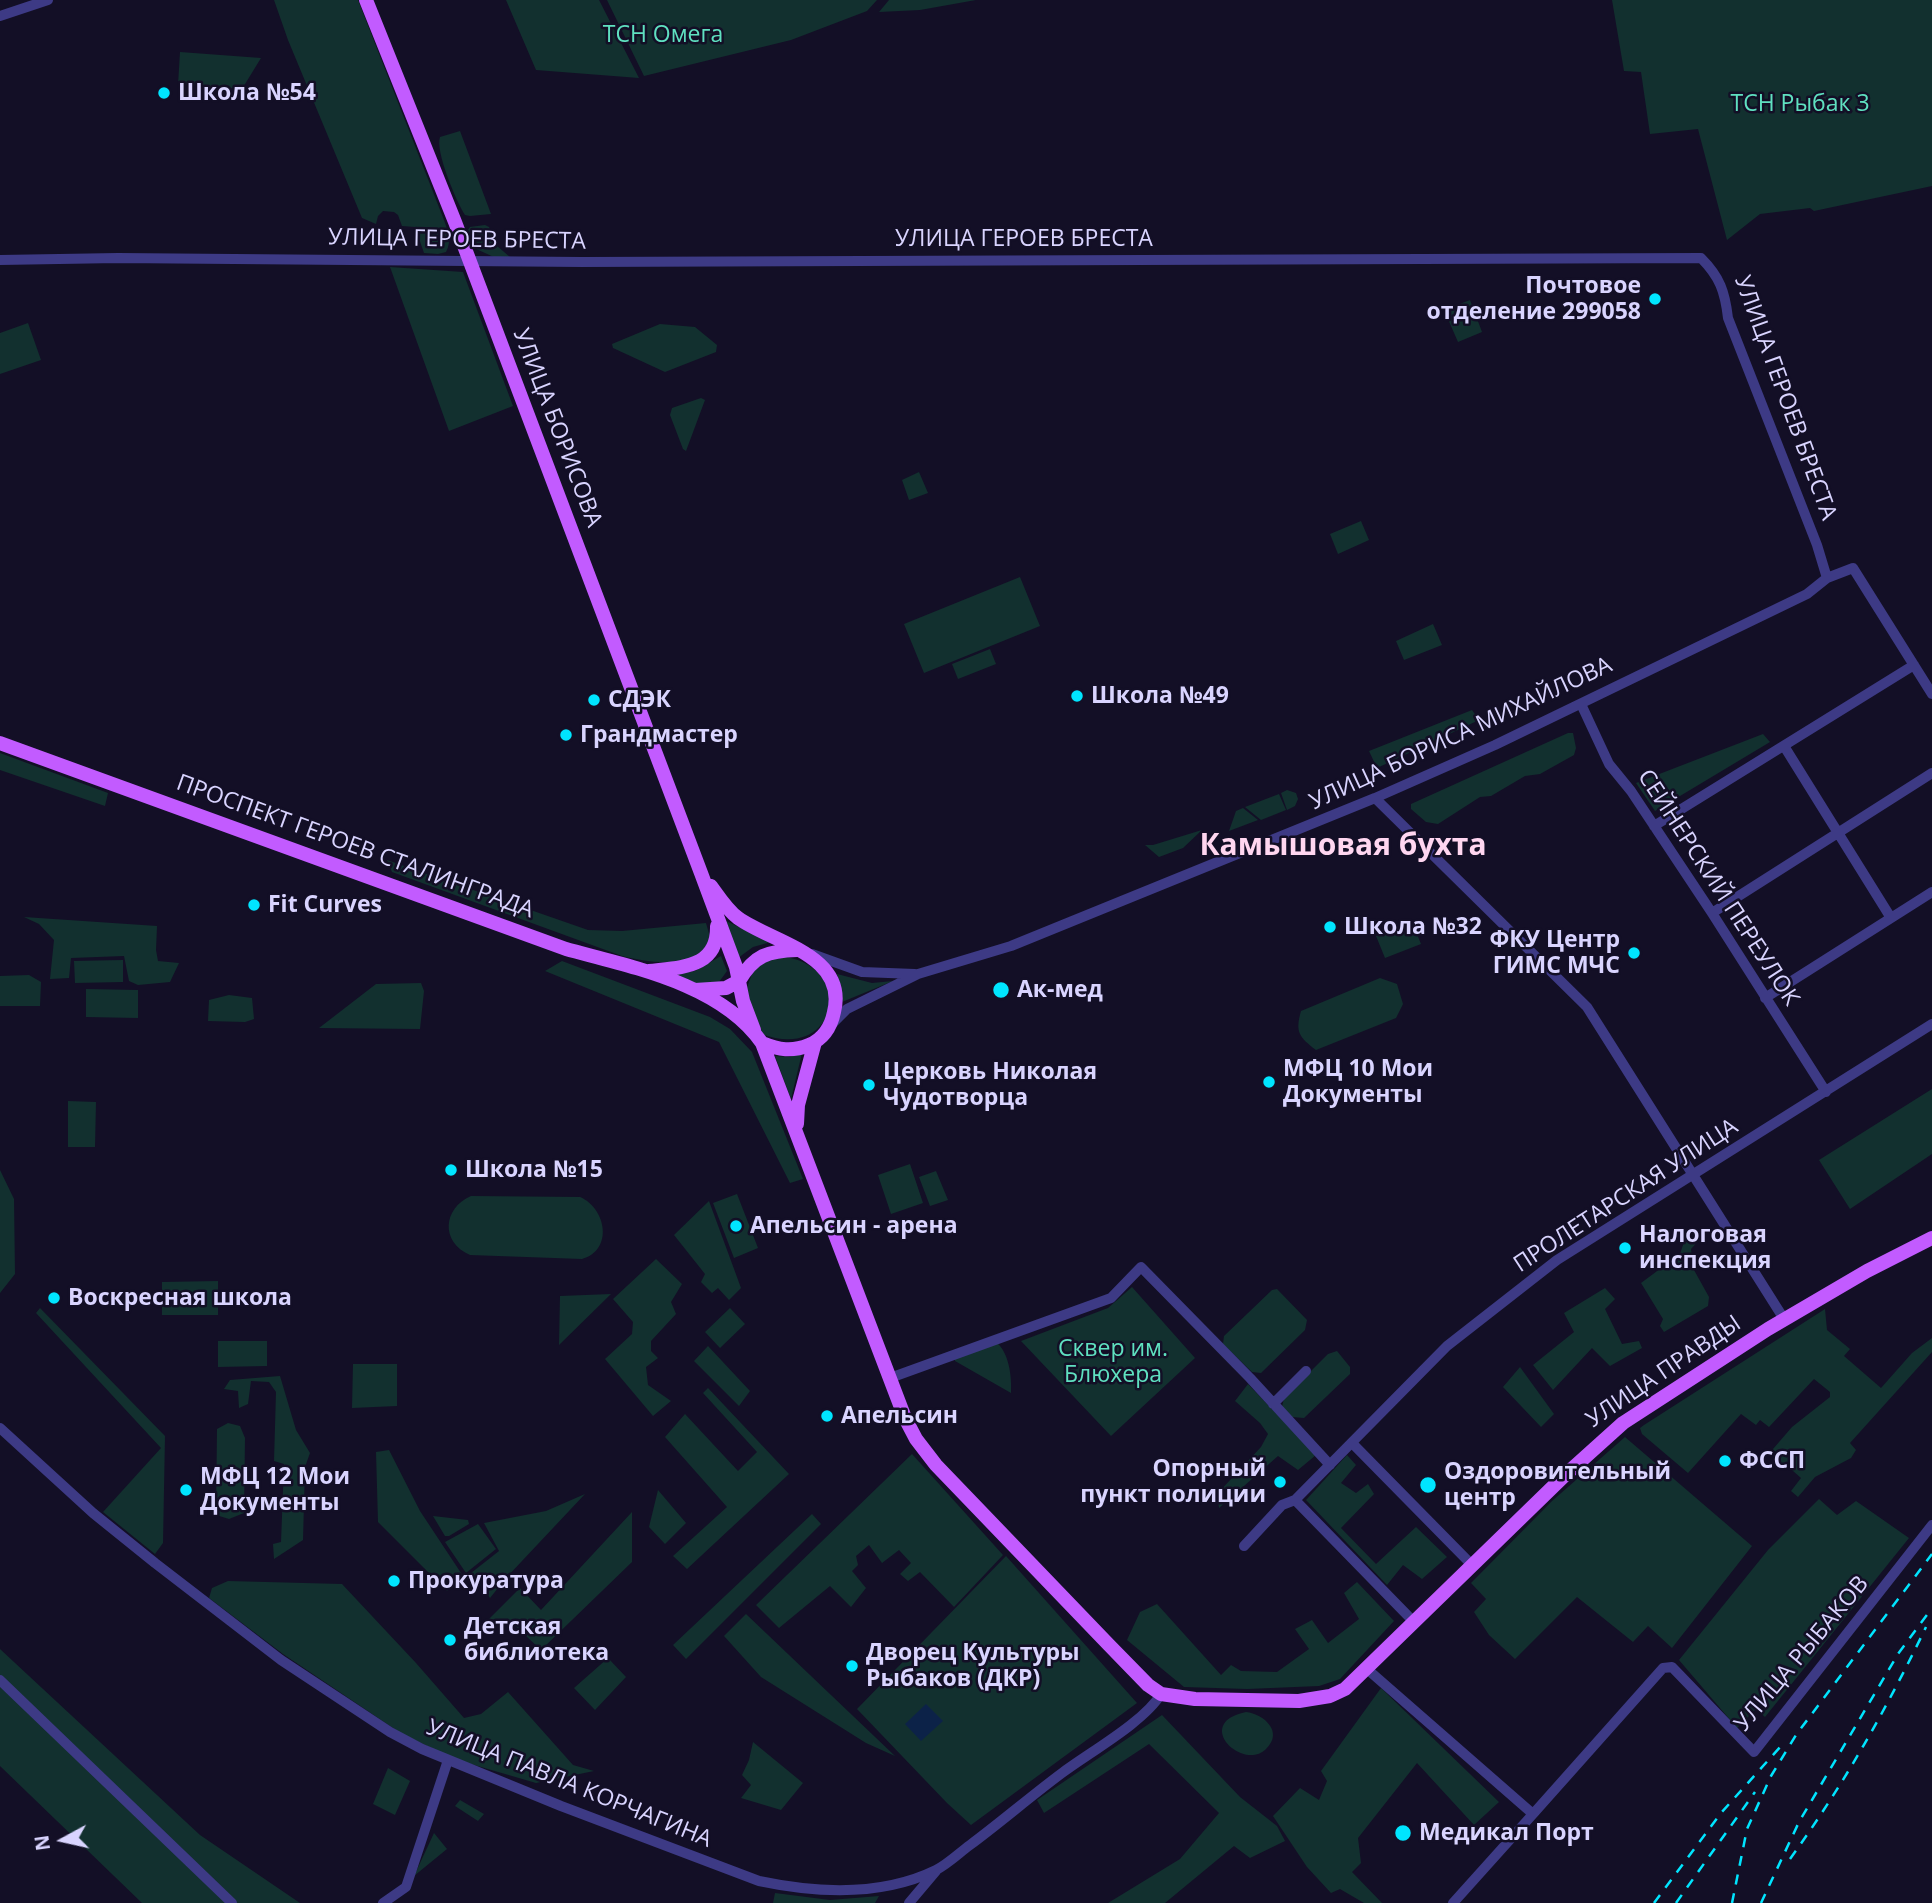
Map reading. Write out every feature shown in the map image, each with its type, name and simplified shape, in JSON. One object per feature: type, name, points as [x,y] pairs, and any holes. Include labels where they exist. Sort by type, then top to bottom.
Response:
[{"type":"main road","name":"УЛИЦА БОРИСОВА","points":[[366,0],[470,261],[701,873],[739,981]]},
{"type":"main road","name":"ПРОСПЕКТ ГЕРОЕВ СТАЛИНГРАДА","points":[[0,743],[566,948],[647,971],[695,990],[754,1030],[762,1043],[905,1418],[916,1439],[936,1465],[1109,1645],[1149,1685],[1161,1693]]},
{"type":"main road","name":"УЛИЦА БОРИСОВА","points":[[701,873],[723,903],[740,920],[798,950]]},
{"type":"main road","points":[[647,971],[694,964],[712,953],[717,938],[717,917]]},
{"type":"main road","points":[[754,1030],[739,981],[747,967],[761,956],[777,951],[798,950],[829,974],[835,991],[836,1007],[832,1024],[815,1042],[799,1049],[779,1050],[762,1043]]},
{"type":"main road","name":"ПРОСПЕКТ ГЕРОЕВ СТАЛИНГРАДА","points":[[695,990],[726,988],[739,981]]},
{"type":"main road","name":"ПРОСПЕКТ ГЕРОЕВ СТАЛИНГРАДА","points":[[797,1133],[798,1105],[815,1042]]},
{"type":"main road","name":"УЛИЦА ПРАВДЫ","points":[[1161,1693],[1195,1699],[1233,1701],[1319,1699],[1345,1689],[1590,1451],[1623,1423],[1784,1319],[1867,1271],[1932,1238]]},
{"type":"street","points":[[0,16],[48,0]]},
{"type":"street","name":"УЛИЦА ГЕРОЕВ БРЕСТА","points":[[0,260],[1701,258],[1716,273],[1726,298],[1728,318],[1817,545],[1827,578]]},
{"type":"street","name":"УЛИЦА БОРИСА МИХАЙЛОВА","points":[[832,1024],[847,1009],[918,974],[1011,946],[1375,798],[1581,704],[1807,594],[1827,578],[1853,568],[1914,665]]},
{"type":"street","points":[[1654,826],[1914,665],[1932,694]]},
{"type":"street","name":"СЕЙНЕРСКИЙ ПЕРЕУЛОК","points":[[1581,704],[1609,764],[1712,913],[1826,1092]]},
{"type":"street","points":[[1784,746],[1891,918]]},
{"type":"street","points":[[1712,913],[1932,773]]},
{"type":"street","points":[[1375,798],[1587,1007],[1784,1319]]},
{"type":"street","points":[[1765,998],[1932,892]]},
{"type":"street","name":"УЛИЦА БОРИСА МИХАЙЛОВА","points":[[798,950],[862,972],[918,974]]},
{"type":"street","name":"ПРОЛЕТАРСКАЯ УЛИЦА","points":[[1244,1546],[1282,1505],[1294,1500],[1330,1465],[1447,1346],[1557,1260],[1932,1024]]},
{"type":"street","points":[[890,1378],[1111,1298],[1142,1267],[1330,1465]]},
{"type":"street","points":[[1273,1404],[1306,1371]]},
{"type":"street","name":"УЛИЦА ПАВЛА КОРЧАГИНА","points":[[0,1428],[93,1513],[281,1660],[390,1732],[448,1760],[759,1881],[787,1887],[841,1891],[908,1881],[938,1869],[1136,1720],[1157,1701],[1161,1693]]},
{"type":"street","points":[[1352,1443],[1472,1565]]},
{"type":"street","points":[[1294,1500],[1413,1621]]},
{"type":"street","name":"УЛИЦА РЫБАКОВ","points":[[1532,1814],[1663,1668],[1672,1667],[1754,1752],[1932,1525]]},
{"type":"street","points":[[1367,1669],[1532,1814],[1453,1903]]},
{"type":"street","points":[[0,1680],[232,1903]]},
{"type":"street","points":[[383,1903],[406,1887],[448,1760]]},
{"type":"street","points":[[909,1903],[938,1869]]},
{"type":"green space","points":[[274,0],[358,0],[444,220],[449,240],[446,252],[424,253],[415,227],[402,226],[394,212],[383,211],[376,224],[362,218]]},
{"type":"green space","points":[[506,0],[599,0],[639,78],[536,70]]},
{"type":"green space","name":"ТСН Омега","points":[[607,0],[877,0],[867,11],[791,40],[644,76]]},
{"type":"green space","points":[[889,0],[976,0],[920,10],[879,12]]},
{"type":"green space","name":"ТСН Рыбак 3","points":[[1612,0],[1932,0],[1932,186],[1814,211],[1810,208],[1760,214],[1727,240],[1698,129],[1650,134],[1641,72],[1624,71]]},
{"type":"green space","points":[[180,52],[261,58],[242,89],[178,85]]},
{"type":"green space","points":[[460,131],[491,214],[465,215],[447,176],[439,144],[440,137]]},
{"type":"green space","points":[[470,227],[489,227],[497,246],[510,257],[496,258],[474,248],[468,230]]},
{"type":"green space","points":[[390,267],[463,272],[513,406],[449,431]]},
{"type":"green space","points":[[1470,300],[1482,332],[1458,342],[1444,310]]},
{"type":"green space","points":[[28,323],[41,360],[0,374],[0,333]]},
{"type":"green space","points":[[660,324],[695,327],[717,345],[716,352],[665,372],[613,348],[612,344]]},
{"type":"green space","points":[[701,398],[705,400],[686,451],[670,415],[672,408]]},
{"type":"green space","points":[[919,472],[928,493],[909,500],[902,480]]},
{"type":"green space","points":[[1361,521],[1369,540],[1338,554],[1330,534]]},
{"type":"green space","points":[[1020,577],[1040,626],[924,673],[904,624]]},
{"type":"green space","points":[[1433,624],[1442,645],[1404,660],[1396,641]]},
{"type":"green space","points":[[990,649],[996,664],[958,679],[952,664]]},
{"type":"green space","points":[[1472,710],[1479,720],[1377,768],[1369,751]]},
{"type":"green space","points":[[1573,733],[1576,748],[1574,755],[1540,774],[1525,776],[1491,796],[1480,797],[1438,824],[1426,822],[1411,809],[1411,804]]},
{"type":"green space","points":[[1763,734],[1770,742],[1655,811],[1636,783]]},
{"type":"green space","points":[[0,753],[108,793],[105,806],[0,770]]},
{"type":"green space","points":[[1287,790],[1296,793],[1298,799],[1295,806],[1287,810],[1281,793]]},
{"type":"green space","points":[[1279,794],[1286,810],[1261,820],[1245,807]]},
{"type":"green space","points":[[1243,808],[1258,820],[1229,831],[1236,811]]},
{"type":"green space","points":[[1202,830],[1183,848],[1159,857],[1145,845],[1153,845]]},
{"type":"green space","points":[[387,860],[588,930],[622,931],[706,923],[710,937],[702,952],[684,960],[652,962],[622,956],[392,872]]},
{"type":"green space","points":[[24,917],[157,926],[158,961],[179,963],[170,982],[138,985],[129,981],[124,956],[71,958],[69,978],[50,979],[54,940],[39,924]]},
{"type":"green space","points":[[724,920],[771,942],[753,947],[738,958]]},
{"type":"green space","points":[[1412,922],[1421,944],[1385,958],[1376,936]]},
{"type":"green space","points":[[721,956],[727,971],[719,982],[698,984],[671,975],[695,971]]},
{"type":"green space","points":[[779,956],[804,963],[820,975],[828,991],[829,1009],[822,1024],[808,1035],[788,1039],[761,1034],[746,990],[755,966]]},
{"type":"green space","points":[[123,960],[123,982],[75,983],[74,961]]},
{"type":"green space","points":[[562,961],[710,1017],[730,1029],[752,1052],[803,1179],[790,1183],[719,1042],[545,971]]},
{"type":"green space","points":[[837,974],[872,983],[893,981],[842,1002]]},
{"type":"green space","points":[[29,975],[41,982],[40,1006],[0,1006],[0,976]]},
{"type":"green space","points":[[1380,978],[1397,984],[1403,1004],[1396,1018],[1316,1050],[1302,1037],[1298,1024],[1301,1011]]},
{"type":"green space","points":[[421,983],[424,991],[420,1029],[319,1028],[376,984]]},
{"type":"green space","points":[[86,989],[138,990],[138,1018],[86,1017]]},
{"type":"green space","points":[[229,995],[252,998],[254,1019],[245,1022],[208,1021],[209,1000]]},
{"type":"green space","points":[[802,1053],[791,1099],[775,1056],[789,1057]]},
{"type":"green space","points":[[1932,1089],[1932,1154],[1850,1209],[1819,1160]]},
{"type":"green space","points":[[68,1101],[96,1102],[95,1147],[68,1147]]},
{"type":"green space","points":[[910,1164],[923,1203],[891,1214],[878,1175]]},
{"type":"green space","points":[[0,1170],[14,1199],[15,1274],[0,1293]]},
{"type":"green space","points":[[936,1171],[948,1200],[930,1206],[919,1177]]},
{"type":"green space","name":"Апельсин - арена","points":[[737,1194],[758,1248],[734,1258],[713,1203]]},
{"type":"green space","points":[[471,1196],[580,1197],[589,1202],[600,1219],[603,1229],[599,1247],[582,1259],[470,1255],[454,1242],[449,1225],[455,1208]]},
{"type":"green space","points":[[709,1201],[741,1288],[729,1300],[718,1288],[712,1293],[701,1282],[705,1274],[674,1235]]},
{"type":"green space","points":[[1701,1229],[1703,1236],[1691,1249],[1694,1270],[1709,1297],[1708,1306],[1664,1332],[1660,1326],[1663,1319],[1641,1283],[1680,1254],[1685,1239]]},
{"type":"green space","points":[[656,1259],[682,1284],[671,1302],[676,1314],[651,1341],[651,1351],[658,1358],[646,1367],[648,1385],[671,1401],[653,1416],[605,1359],[632,1334],[633,1322],[613,1299]]},
{"type":"green space","points":[[218,1281],[218,1315],[162,1315],[162,1282]]},
{"type":"green space","name":"Сквер им. Блюхера","points":[[1132,1287],[1195,1358],[1111,1436],[1021,1341],[1108,1308]]},
{"type":"green space","points":[[1605,1288],[1615,1299],[1605,1309],[1622,1344],[1639,1341],[1642,1348],[1610,1366],[1592,1348],[1553,1390],[1533,1365],[1574,1332],[1564,1313]]},
{"type":"green space","points":[[1277,1289],[1307,1320],[1305,1330],[1261,1373],[1252,1372],[1223,1344],[1224,1336],[1272,1290]]},
{"type":"green space","points":[[611,1294],[559,1345],[560,1296]]},
{"type":"green space","points":[[40,1308],[165,1436],[163,1543],[155,1554],[103,1512],[161,1448],[36,1313]]},
{"type":"green space","points":[[730,1308],[745,1324],[720,1348],[705,1332]]},
{"type":"green space","points":[[1825,1309],[1827,1330],[1850,1349],[1844,1356],[1881,1388],[1912,1353],[1932,1338],[1932,1352],[1850,1443],[1856,1450],[1851,1458],[1815,1477],[1798,1497],[1791,1491],[1801,1478],[1784,1463],[1779,1464],[1773,1449],[1792,1427],[1830,1397],[1830,1392],[1814,1379],[1769,1427],[1760,1420],[1756,1425],[1741,1414],[1688,1473],[1642,1434],[1640,1428],[1644,1425]]},
{"type":"green space","points":[[218,1341],[267,1341],[267,1366],[218,1367]]},
{"type":"green space","points":[[996,1342],[1007,1358],[1011,1393],[955,1361],[955,1358]]},
{"type":"green space","points":[[708,1346],[750,1391],[739,1406],[694,1361]]},
{"type":"green space","points":[[1337,1351],[1350,1367],[1350,1374],[1304,1418],[1292,1417],[1282,1407],[1284,1398],[1328,1354]]},
{"type":"green space","points":[[353,1364],[397,1364],[397,1406],[352,1408]]},
{"type":"green space","points":[[1520,1367],[1554,1414],[1541,1427],[1503,1387]]},
{"type":"green space","points":[[280,1376],[296,1430],[310,1453],[305,1467],[303,1540],[274,1559],[273,1544],[281,1542],[284,1464],[274,1461],[276,1392],[269,1382],[251,1381],[248,1404],[239,1408],[238,1391],[224,1389],[230,1380]]},
{"type":"green space","points":[[1248,1384],[1316,1455],[1298,1470],[1278,1456],[1219,1508],[1217,1494],[1261,1447],[1268,1434],[1260,1423],[1235,1401]]},
{"type":"green space","points":[[708,1388],[789,1474],[687,1569],[673,1556],[727,1507],[665,1437],[685,1414],[738,1471],[757,1452],[703,1393]]},
{"type":"green space","points":[[228,1423],[240,1426],[245,1438],[244,1513],[229,1519],[216,1515],[217,1429]]},
{"type":"green space","points":[[1625,1437],[1752,1546],[1672,1648],[1648,1626],[1633,1642],[1577,1597],[1515,1659],[1489,1635],[1474,1612],[1486,1599],[1471,1583],[1552,1501]]},
{"type":"green space","points":[[389,1450],[420,1511],[463,1576],[447,1591],[378,1522],[376,1452]]},
{"type":"green space","points":[[912,1454],[1003,1555],[954,1607],[920,1572],[908,1581],[900,1574],[911,1563],[899,1550],[882,1563],[869,1545],[856,1556],[858,1565],[852,1571],[866,1588],[851,1607],[830,1586],[779,1628],[756,1605]]},
{"type":"green space","points":[[1347,1455],[1356,1465],[1341,1483],[1356,1493],[1368,1484],[1374,1494],[1341,1528],[1376,1564],[1416,1527],[1447,1557],[1422,1579],[1403,1565],[1387,1585],[1306,1500]]},
{"type":"green space","points":[[658,1490],[686,1523],[665,1544],[649,1527]]},
{"type":"green space","points":[[585,1494],[490,1598],[471,1573],[499,1551],[484,1523],[546,1511]]},
{"type":"green space","points":[[1819,1499],[1837,1515],[1856,1501],[1909,1538],[1765,1717],[1756,1709],[1737,1728],[1679,1660],[1768,1550]]},
{"type":"green space","points":[[632,1512],[632,1562],[541,1650],[510,1621],[489,1619],[520,1588],[541,1610]]},
{"type":"green space","points":[[812,1514],[821,1524],[686,1659],[673,1645]]},
{"type":"green space","points":[[433,1516],[468,1520],[469,1524],[445,1536]]},
{"type":"green space","points":[[478,1524],[496,1549],[466,1573],[445,1542]]},
{"type":"green space","points":[[1006,1556],[1137,1703],[971,1825],[857,1709]]},
{"type":"green space","points":[[228,1581],[342,1584],[464,1718],[481,1714],[508,1692],[573,1765],[594,1771],[536,1783],[457,1760],[402,1734],[283,1654],[209,1598],[212,1588]]},
{"type":"green space","points":[[1357,1582],[1394,1621],[1340,1679],[1319,1686],[1247,1689],[1184,1687],[1127,1640],[1140,1612],[1157,1604],[1221,1675],[1231,1665],[1241,1671],[1277,1672],[1309,1649],[1295,1629],[1312,1620],[1328,1643],[1359,1619],[1344,1593]]},
{"type":"green space","points":[[746,1614],[895,1756],[866,1743],[761,1677],[724,1636]]},
{"type":"green space","points":[[0,1649],[200,1835],[300,1903],[142,1903],[0,1766]]},
{"type":"green space","points":[[608,1658],[626,1677],[595,1710],[574,1688]]},
{"type":"green space","points":[[1381,1688],[1499,1802],[1474,1825],[1417,1763],[1358,1838],[1361,1863],[1352,1872],[1382,1903],[1364,1903],[1340,1889],[1331,1893],[1307,1867],[1273,1816],[1300,1788],[1319,1800],[1327,1781],[1321,1771]]},
{"type":"green space","points":[[1246,1712],[1265,1720],[1272,1730],[1271,1743],[1256,1754],[1235,1750],[1223,1735],[1223,1726],[1230,1718]]},
{"type":"green space","points":[[1162,1715],[1240,1797],[1277,1826],[1285,1841],[1250,1858],[1234,1846],[1165,1903],[1108,1903],[1180,1859],[1219,1813],[1149,1744],[1044,1813],[1037,1800]]},
{"type":"green space","points":[[753,1742],[803,1783],[781,1810],[741,1798],[751,1785],[742,1775]]},
{"type":"green space","points":[[388,1768],[410,1781],[395,1815],[373,1804]]},
{"type":"green space","points":[[460,1800],[484,1814],[478,1821],[455,1806]]},
{"type":"green space","points":[[434,1833],[447,1849],[414,1876]]},
{"type":"green space","points":[[775,1893],[830,1900],[879,1896],[875,1903],[773,1903]]},
{"type":"water","points":[[926,1704],[943,1721],[921,1741],[905,1724]]},
{"type":"railway","points":[[1732,1903],[1747,1829],[1771,1776],[1796,1735],[1932,1554]]},
{"type":"railway","points":[[1761,1903],[1799,1822],[1898,1654],[1932,1608]]},
{"type":"railway","points":[[1790,1859],[1863,1746],[1926,1627]]},
{"type":"railway","points":[[1654,1903],[1721,1813],[1781,1746]]},
{"type":"railway","points":[[1676,1903],[1755,1792]]},
{"type":"place","name":"Школа №54","points":[[164,93]]},
{"type":"place","name":"Почтовое отделение 299058","points":[[1655,299]]},
{"type":"place","name":"Школа №49","points":[[1077,696]]},
{"type":"place","name":"СДЭК","points":[[594,700]]},
{"type":"place","name":"Грандмастер","points":[[566,735]]},
{"type":"place","name":"Fit Curves","points":[[254,905]]},
{"type":"place","name":"Школа №32","points":[[1330,927]]},
{"type":"place","name":"ФКУ Центр ГИМС МЧС","points":[[1634,953]]},
{"type":"place","name":"Ак-мед","points":[[1001,990]]},
{"type":"place","name":"МФЦ 10 Мои Документы","points":[[1269,1082]]},
{"type":"place","name":"Церковь Николая Чудотворца","points":[[869,1085]]},
{"type":"place","name":"Школа №15","points":[[451,1170]]},
{"type":"place","name":"Апельсин - арена","points":[[736,1226]]},
{"type":"place","name":"Налоговая инспекция","points":[[1625,1248]]},
{"type":"place","name":"Воскресная школа","points":[[54,1298]]},
{"type":"place","name":"Апельсин","points":[[827,1416]]},
{"type":"place","name":"ФССП","points":[[1725,1461]]},
{"type":"place","name":"Опорный пункт полиции","points":[[1280,1482]]},
{"type":"place","name":"Оздоровительный центр","points":[[1428,1485]]},
{"type":"place","name":"МФЦ 12 Мои Документы","points":[[186,1490]]},
{"type":"place","name":"Прокуратура","points":[[394,1581]]},
{"type":"place","name":"Детская библиотека","points":[[450,1640]]},
{"type":"place","name":"Дворец Культуры Рыбаков (ДКР)","points":[[852,1666]]},
{"type":"place","name":"Медикал Порт","points":[[1403,1833]]},
{"type":"district","name":"Камышовая бухта","points":[[1343,846]]}]
